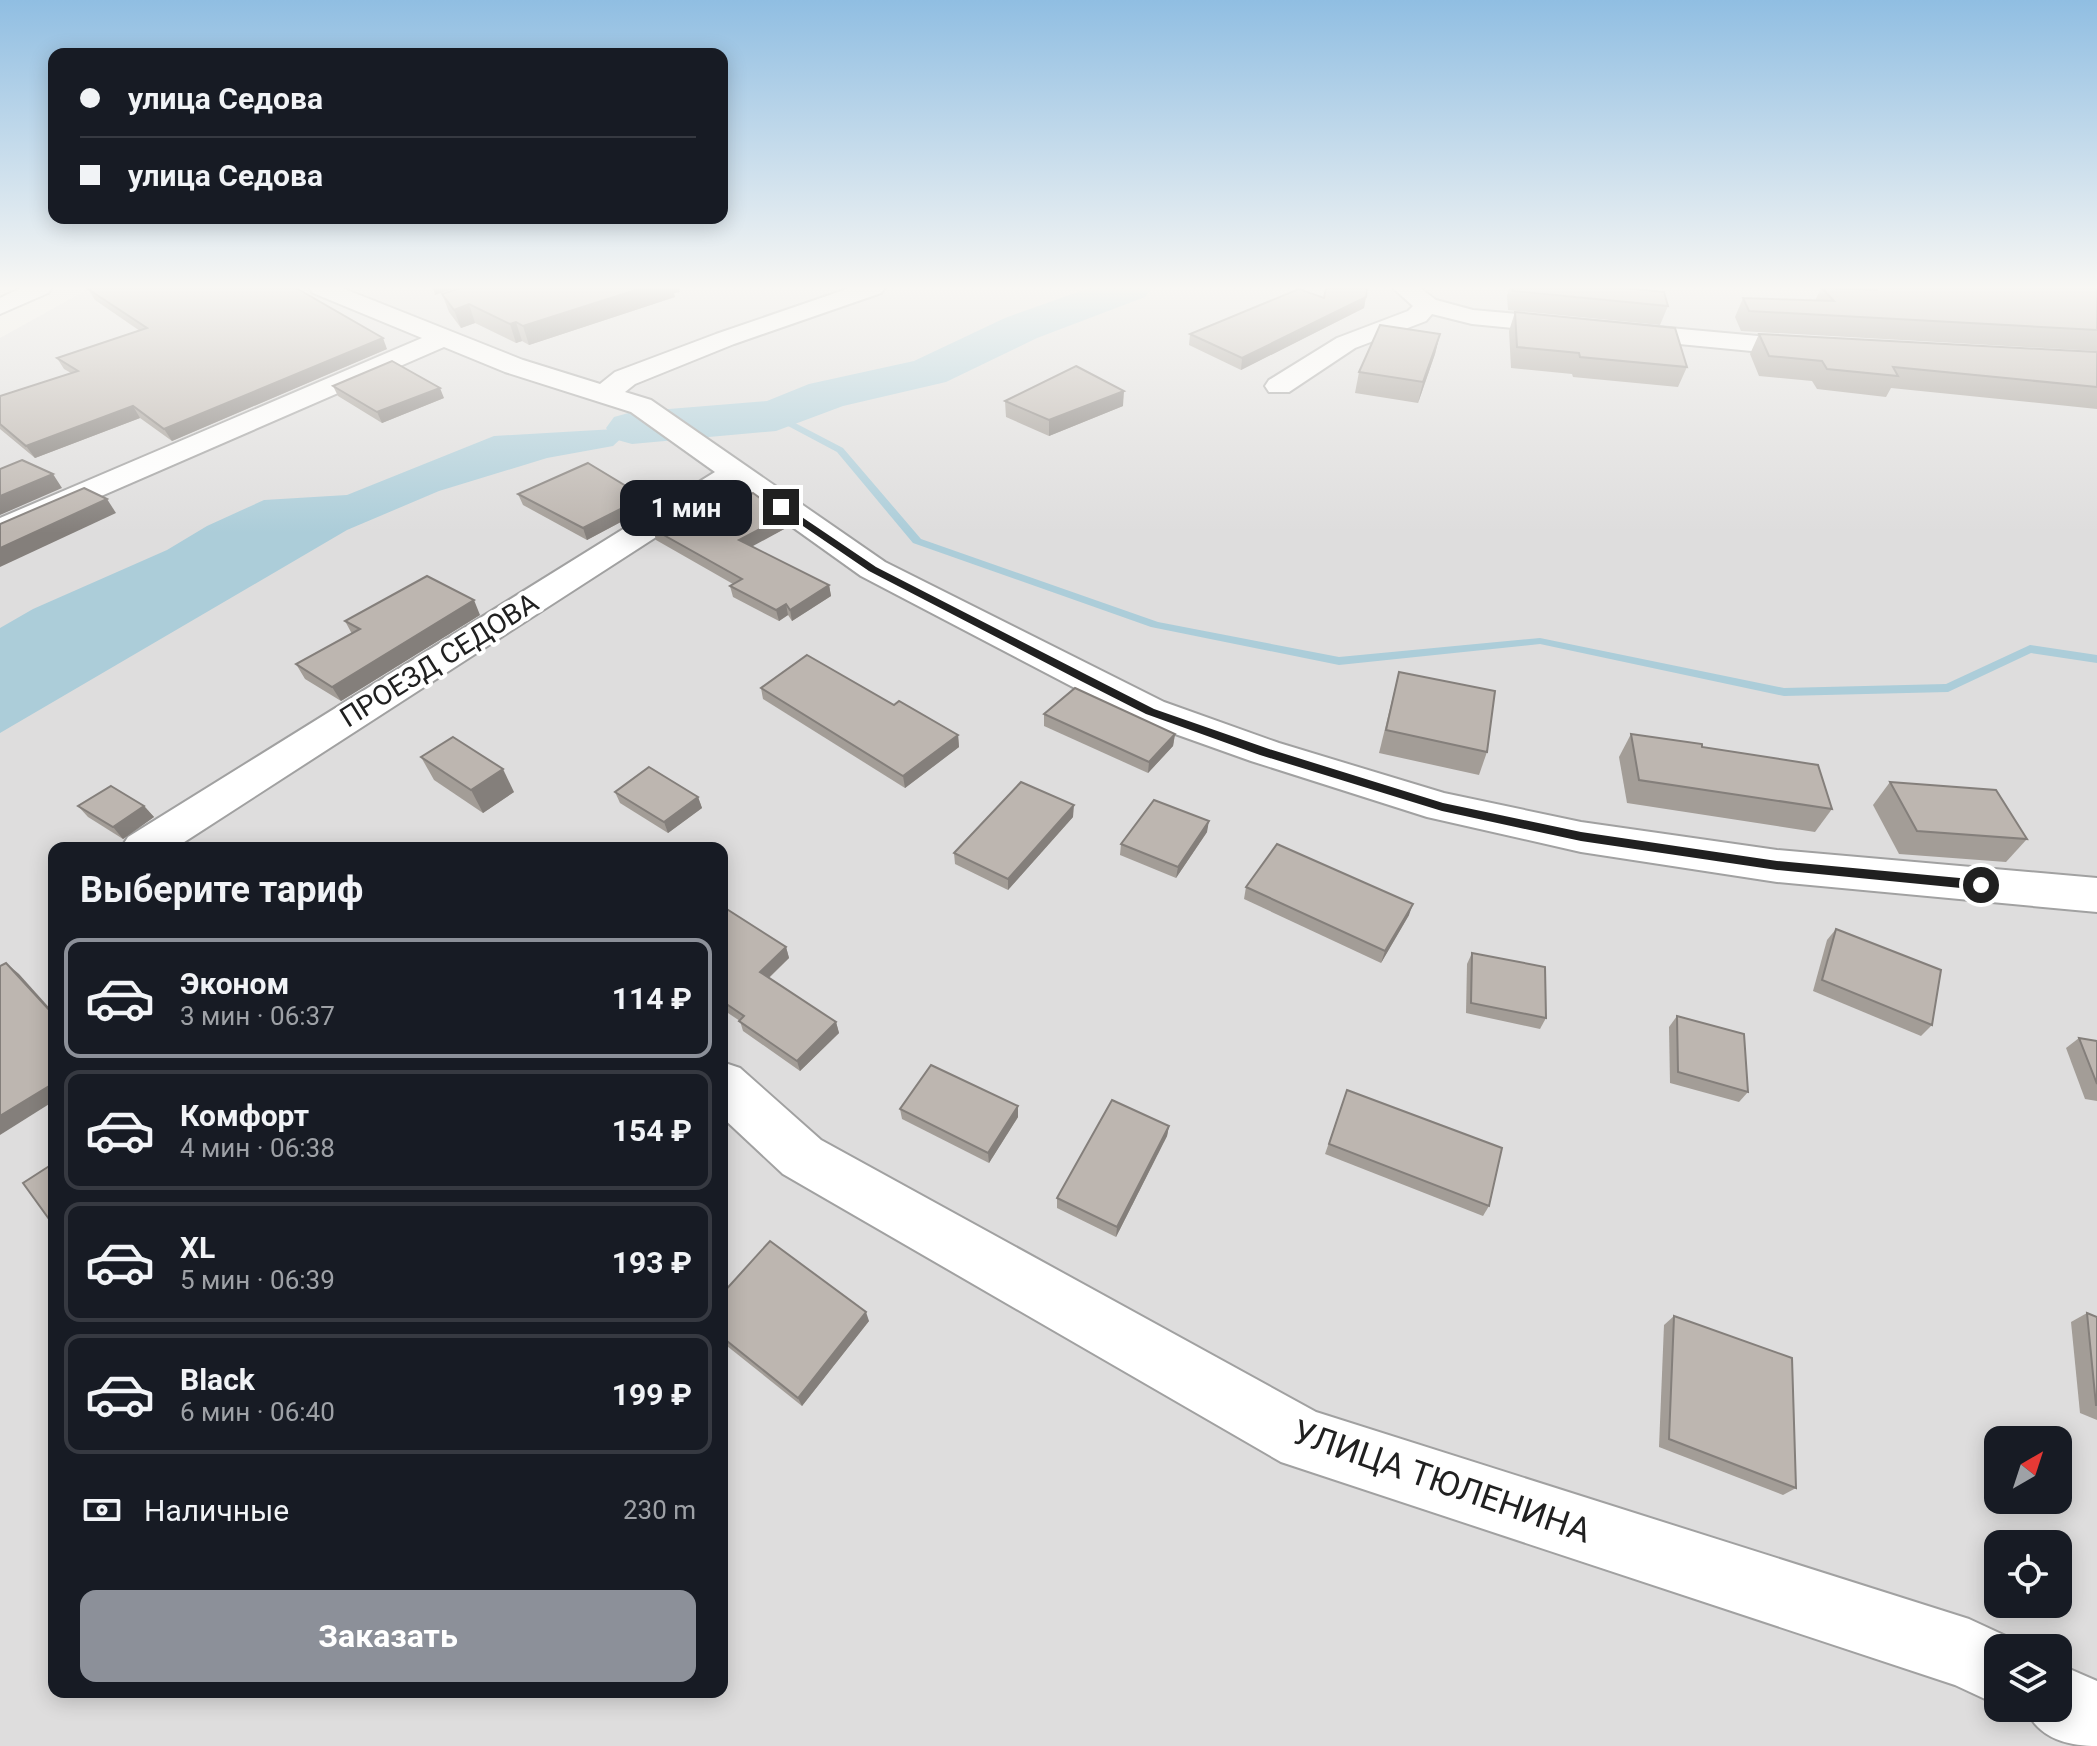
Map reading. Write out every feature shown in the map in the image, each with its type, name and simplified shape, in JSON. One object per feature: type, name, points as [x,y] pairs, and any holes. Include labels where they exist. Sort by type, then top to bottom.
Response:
[{"type":"street","points":[[0,530],[370,369]]},
{"type":"street","points":[[524,369],[641,406],[873,569],[1137,705],[1250,747],[1442,807],[1581,837],[1777,866],[2097,895]]},
{"type":"street","points":[[603,396],[625,378],[647,369]]},
{"type":"street","points":[[1279,386],[1305,369]]},
{"type":"street","name":"ПРОЕЗД СЕДОВА","points":[[152,842],[735,473]]},
{"type":"street","name":"УЛИЦА ТЮЛЕНИНА","points":[[728,1089],[802,1157],[1303,1440],[1969,1654],[1984,1662]]},
{"type":"street","points":[[2072,1707],[2097,1720]]},
{"type":"shaded area","points":[[0,369],[2097,369],[2097,1746],[0,1746]]},
{"type":"water","points":[[632,428],[613,446],[547,458],[439,491],[347,530],[0,733],[0,628],[33,609],[167,550],[207,526],[264,500],[347,495],[494,436]]},
{"type":"building","points":[[76,369],[307,369],[164,429],[133,406],[26,446],[0,424],[0,396],[78,371]]},
{"type":"building","points":[[372,369],[407,369],[440,388],[377,412],[333,386]]},
{"type":"building","points":[[1069,369],[1083,369],[1124,391],[1049,420],[1005,401]]},
{"type":"building","points":[[1360,369],[1427,369],[1423,382],[1359,372]]},
{"type":"building","points":[[1832,369],[1894,369],[1898,376]]},
{"type":"building","points":[[1918,369],[2097,369],[2097,387]]},
{"type":"building","points":[[22,460],[53,474],[0,496],[0,469]]},
{"type":"building","points":[[588,463],[644,497],[583,528],[518,494]]},
{"type":"building","points":[[84,488],[107,499],[0,548],[0,524]]},
{"type":"building","points":[[753,493],[785,516],[739,540],[829,585],[790,610],[786,604],[776,610],[730,586],[742,579],[653,529],[698,501],[720,509]]},
{"type":"building","points":[[427,576],[474,600],[332,687],[296,664],[360,629],[345,621]]},
{"type":"building","points":[[807,655],[894,705],[899,701],[958,735],[903,776],[761,688]]},
{"type":"building","points":[[1399,672],[1495,691],[1487,752],[1386,730]]},
{"type":"building","points":[[1075,688],[1175,734],[1149,762],[1044,714]]},
{"type":"building","points":[[1631,734],[1818,765],[1832,809],[1639,780]]},
{"type":"building","points":[[453,737],[503,769],[471,790],[421,757]]},
{"type":"building","points":[[649,767],[698,797],[664,822],[615,792]]},
{"type":"building","points":[[1021,782],[1074,805],[1008,879],[954,853]]},
{"type":"building","points":[[1890,782],[1996,790],[2027,839],[1917,831]]},
{"type":"building","points":[[111,786],[144,806],[113,827],[78,806]]},
{"type":"building","points":[[1154,800],[1209,821],[1178,867],[1121,844]]},
{"type":"building","points":[[1277,844],[1413,904],[1385,951],[1246,887]]},
{"type":"building","points":[[728,910],[786,947],[760,972],[836,1022],[797,1061],[739,1021],[744,1016],[728,1005]]},
{"type":"building","points":[[1836,929],[1941,970],[1932,1025],[1822,980]]},
{"type":"building","points":[[1472,953],[1545,967],[1546,1018],[1471,1003]]},
{"type":"building","points":[[6,963],[48,1009],[48,1087],[0,1116],[0,966]]},
{"type":"building","points":[[1677,1016],[1744,1034],[1748,1092],[1678,1072]]},
{"type":"building","points":[[2079,1038],[2097,1041],[2097,1084]]},
{"type":"building","points":[[931,1065],[1018,1106],[988,1153],[900,1109]]},
{"type":"building","points":[[1347,1090],[1502,1148],[1489,1206],[1329,1144]]},
{"type":"building","points":[[1112,1100],[1169,1126],[1117,1227],[1057,1198]]},
{"type":"building","points":[[48,1167],[48,1218],[23,1183]]},
{"type":"building","points":[[770,1241],[866,1312],[798,1398],[728,1342],[728,1287]]},
{"type":"building","points":[[2087,1313],[2097,1317],[2097,1405],[2096,1405]]},
{"type":"building","points":[[1674,1316],[1792,1358],[1796,1488],[1669,1439]]},
{"type":"waterway","points":[[632,428],[776,416],[827,395],[934,369]]},
{"type":"waterway","points":[[776,416],[840,450],[917,541],[1155,625],[1339,661],[1540,641],[1784,692],[1948,688],[2030,649],[2097,659]]},
{"type":"route","points":[[781,507],[873,569],[1150,711],[1265,752],[1442,807],[1581,837],[1777,866],[1981,885]]}]
